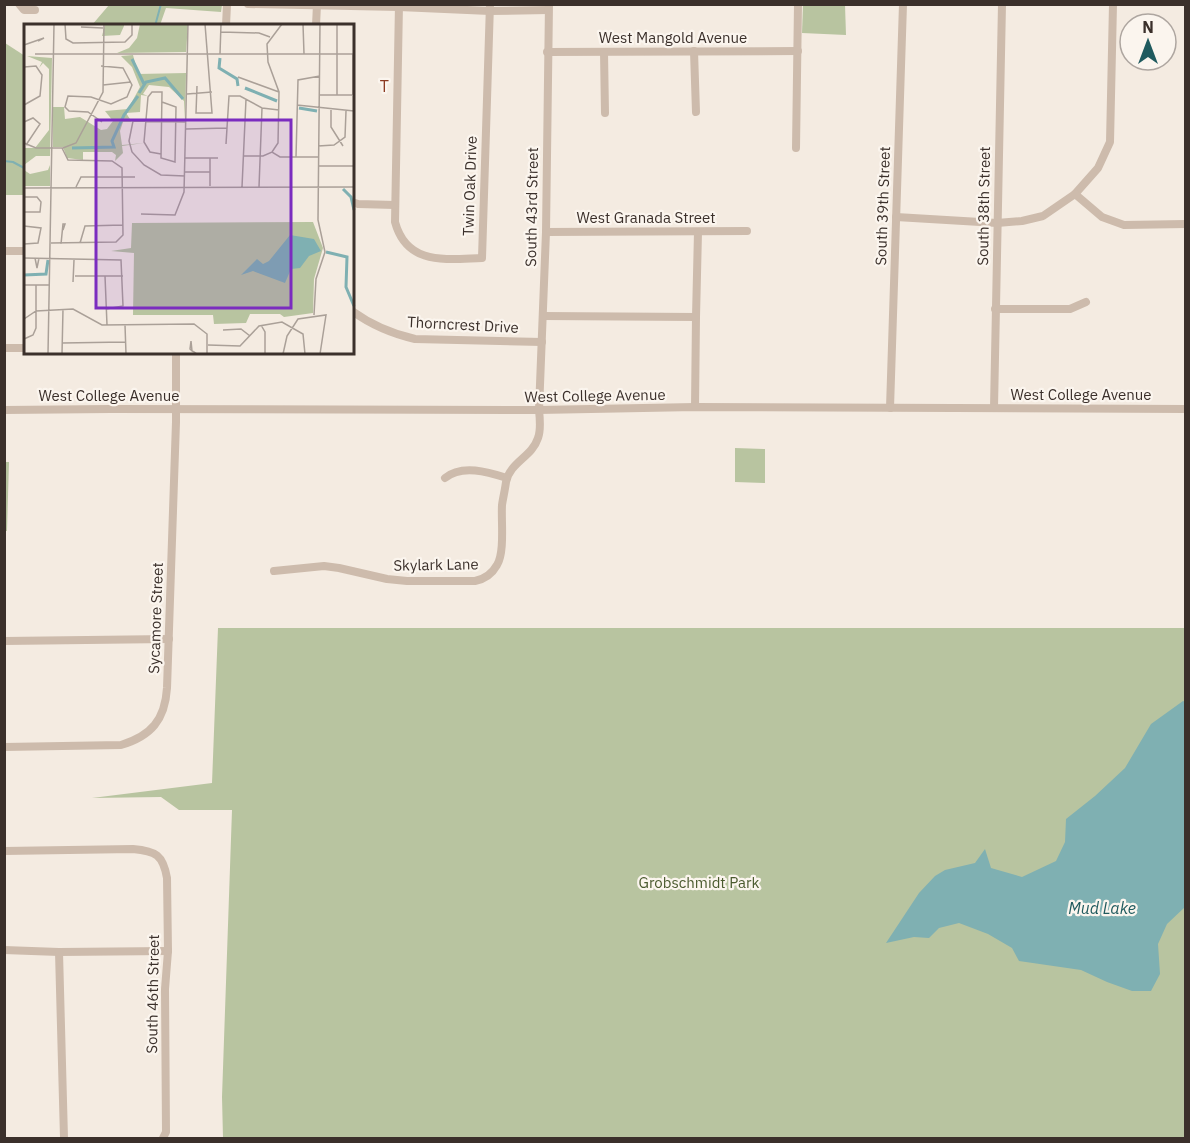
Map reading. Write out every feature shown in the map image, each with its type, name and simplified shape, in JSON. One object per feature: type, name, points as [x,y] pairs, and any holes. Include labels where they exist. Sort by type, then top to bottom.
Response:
[{"type":"street","points":[[19,4],[24,10],[35,10]]},
{"type":"street","points":[[226,24],[227,4]]},
{"type":"street","points":[[248,4],[549,7]]},
{"type":"street","points":[[796,148],[798,4]]},
{"type":"street","name":"South 39th Street","points":[[890,408],[903,4]]},
{"type":"street","name":"South 38th Street","points":[[994,408],[1002,4]]},
{"type":"street","points":[[896,217],[997,223],[1022,221],[1043,216],[1075,194],[1098,168],[1110,142],[1113,4]]},
{"type":"street","points":[[316,24],[317,5]]},
{"type":"street","name":"Twin Oak Drive","points":[[399,6],[395,222],[398,233],[414,252],[435,259],[482,258],[490,8]]},
{"type":"street","name":"South 43rd Street","points":[[539,410],[546,232],[549,7]]},
{"type":"street","points":[[694,51],[696,112]]},
{"type":"street","name":"West Mangold Avenue","points":[[547,52],[798,51]]},
{"type":"street","points":[[604,52],[605,113]]},
{"type":"street","points":[[1075,194],[1102,217],[1124,225],[1185,224]]},
{"type":"street","points":[[354,203],[395,206]]},
{"type":"street","name":"West Granada Street","points":[[546,232],[747,231]]},
{"type":"street","points":[[695,407],[698,232]]},
{"type":"street","points":[[4,251],[24,251]]},
{"type":"street","points":[[995,309],[1070,309],[1086,302]]},
{"type":"street","name":"Thorncrest Drive","points":[[354,312],[398,336],[415,339],[542,342]]},
{"type":"street","points":[[543,315],[696,317]]},
{"type":"street","points":[[4,348],[24,348]]},
{"type":"street","name":"Sycamore Street","points":[[4,747],[121,745],[145,735],[158,722],[166,701],[176,354]]},
{"type":"street","name":"West College Avenue","points":[[4,410],[539,410],[695,407],[1185,409]]},
{"type":"street","name":"Skylark Lane","points":[[274,571],[324,566],[407,581],[484,579],[493,571],[501,554],[502,504],[507,478],[514,465],[533,448],[539,438],[539,410]]},
{"type":"street","points":[[445,478],[461,471],[482,471],[507,478]]},
{"type":"street","points":[[4,641],[168,639]]},
{"type":"street","name":"South 46th Street","points":[[4,851],[146,850],[155,853],[165,866],[168,951],[165,989],[166,1132],[163,1138]]},
{"type":"street","points":[[4,950],[168,951]]},
{"type":"street","points":[[59,952],[64,1138]]},
{"type":"green space","points":[[109,4],[222,5],[221,12],[166,8],[160,24],[93,24]]},
{"type":"green space","points":[[803,5],[845,5],[846,35],[802,33]]},
{"type":"green space","points":[[5,43],[24,55],[24,195],[5,195]]},
{"type":"green space","points":[[735,448],[765,449],[765,483],[735,482]]},
{"type":"green space","points":[[5,462],[9,462],[7,531],[4,531]]},
{"type":"green space","name":"Grobschmidt Park","points":[[218,628],[1185,628],[1185,1138],[223,1138],[222,1097],[232,810],[179,810],[161,797],[92,798],[212,783]]},
{"type":"water","name":"Mud Lake","points":[[1183,701],[1186,702],[1185,907],[1167,924],[1158,944],[1160,974],[1151,991],[1132,991],[1081,970],[1019,961],[1012,948],[988,934],[959,923],[939,928],[929,938],[914,937],[886,943],[919,893],[935,876],[945,870],[975,863],[985,849],[991,868],[1022,877],[1056,861],[1065,842],[1066,819],[1125,768],[1151,724]]},
{"type":"waterway","points":[[156,24],[161,4]]},
{"type":"waterway","points":[[4,161],[13,162],[24,168]]},
{"type":"district","name":"T","points":[[385,86]]}]
